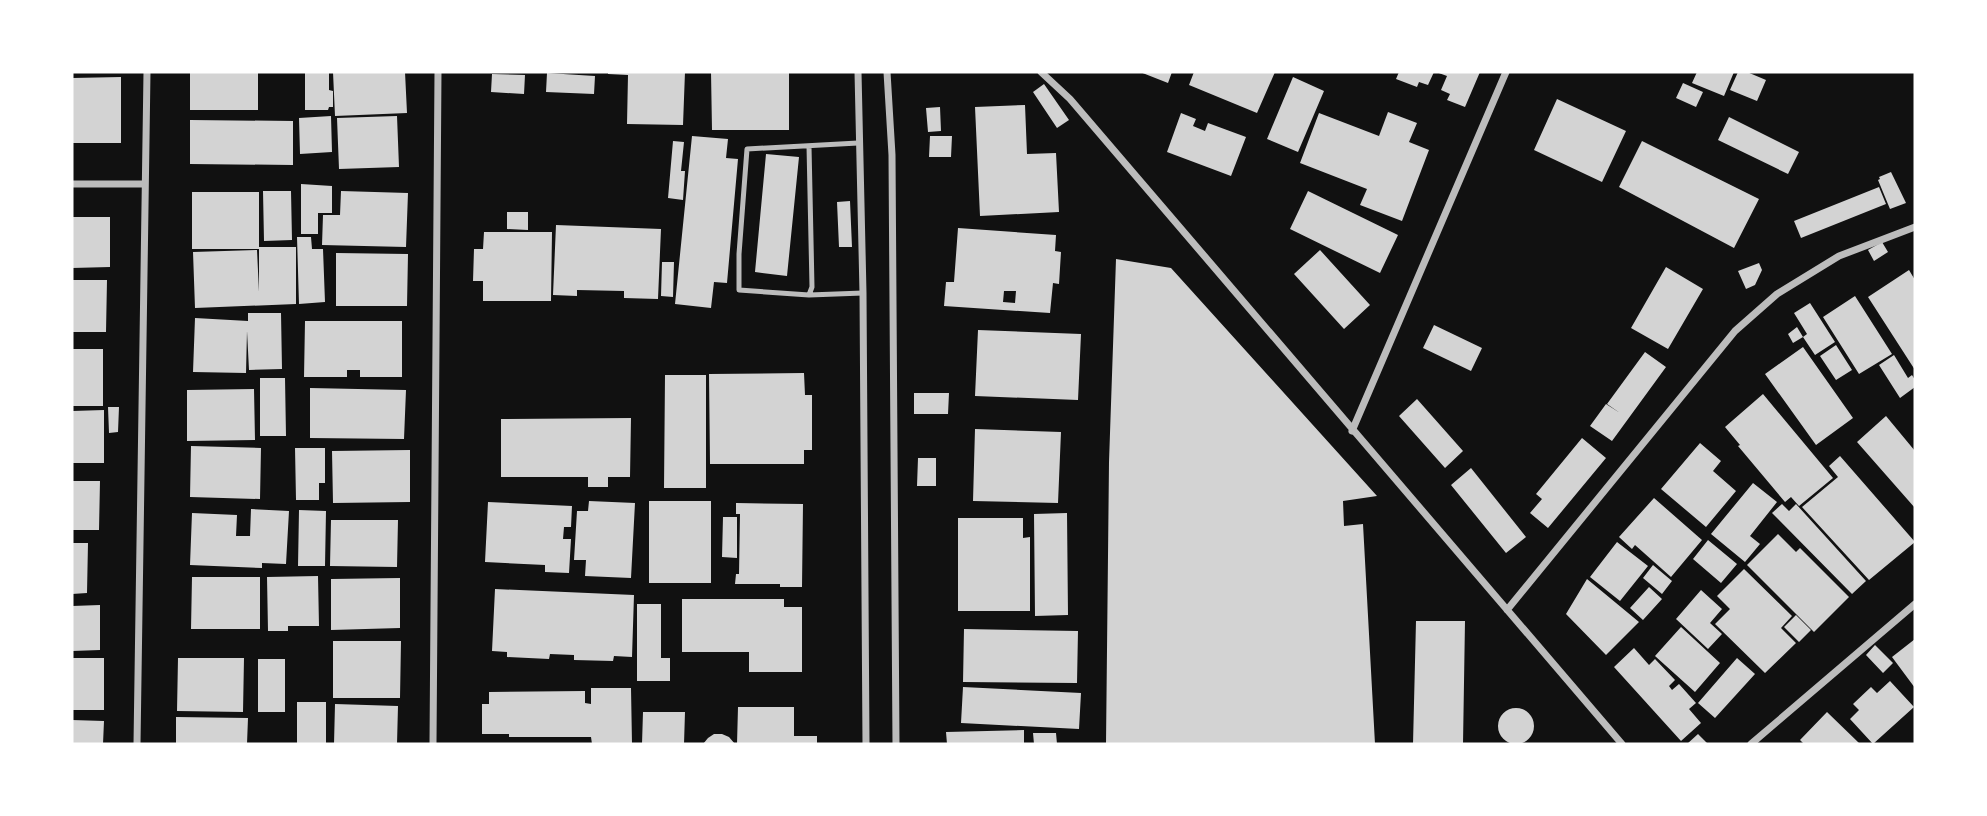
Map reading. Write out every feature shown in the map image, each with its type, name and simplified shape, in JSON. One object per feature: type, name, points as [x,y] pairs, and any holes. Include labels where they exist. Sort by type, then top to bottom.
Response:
[{"type":"street","points":[[137,744],[147,72]]},
{"type":"street","points":[[433,744],[438,72]]},
{"type":"street","points":[[858,72],[863,293],[866,744]]},
{"type":"street","points":[[887,72],[892,155],[896,744]]},
{"type":"street","points":[[1041,72],[1070,99],[1622,744]]},
{"type":"street","points":[[1352,431],[1506,72]]},
{"type":"street","points":[[72,184],[145,184]]},
{"type":"street","points":[[1507,610],[1735,331],[1777,294],[1839,256],[1915,227]]},
{"type":"street","points":[[1751,744],[1915,604]]},
{"type":"lane","points":[[858,143],[747,149],[739,290],[809,295],[863,293]]},
{"type":"lane","points":[[809,146],[813,287],[809,295]]},
{"type":"building","points":[[190,72],[258,72],[258,110],[190,110]]},
{"type":"building","points":[[305,72],[329,72],[333,107],[328,110],[305,110]]},
{"type":"building","points":[[333,72],[405,72],[407,113],[335,116]]},
{"type":"building","points":[[608,72],[685,72],[683,125],[627,124],[628,75]]},
{"type":"building","points":[[711,72],[789,72],[789,130],[712,130]]},
{"type":"building","points":[[1140,72],[1172,72],[1168,83]]},
{"type":"building","points":[[1194,72],[1275,72],[1257,113],[1189,85]]},
{"type":"building","points":[[1399,72],[1434,72],[1428,85],[1419,82],[1417,87],[1396,79]]},
{"type":"building","points":[[1436,72],[1480,72],[1465,107],[1447,100],[1450,94],[1441,90],[1447,76]]},
{"type":"building","points":[[1697,72],[1734,72],[1724,96],[1692,83]]},
{"type":"building","points":[[1738,72],[1747,72],[1766,80],[1757,101],[1730,90]]},
{"type":"building","points":[[547,73],[595,76],[594,94],[546,92]]},
{"type":"building","points":[[492,74],[525,75],[524,94],[491,92]]},
{"type":"building","points":[[121,77],[121,143],[72,143],[72,78]]},
{"type":"building","points":[[1293,77],[1324,91],[1298,152],[1267,139]]},
{"type":"building","points":[[1683,83],[1703,92],[1696,107],[1676,98]]},
{"type":"building","points":[[1044,84],[1069,120],[1057,128],[1033,92]]},
{"type":"building","points":[[1557,99],[1626,131],[1602,182],[1534,150]]},
{"type":"building","points":[[1025,105],[1027,154],[1056,153],[1059,212],[980,216],[975,107]]},
{"type":"building","points":[[940,107],[941,131],[928,132],[926,108]]},
{"type":"building","points":[[1388,112],[1417,123],[1409,142],[1429,150],[1402,221],[1360,205],[1367,189],[1300,163],[1319,113],[1379,136]]},
{"type":"building","points":[[1181,113],[1196,119],[1193,126],[1205,131],[1208,123],[1246,137],[1231,176],[1167,152]]},
{"type":"building","points":[[331,116],[332,152],[300,154],[299,118]]},
{"type":"building","points":[[397,116],[399,167],[339,169],[337,118]]},
{"type":"building","points":[[1729,117],[1799,152],[1788,174],[1718,140]]},
{"type":"building","points":[[190,120],[293,121],[293,165],[190,164]]},
{"type":"building","points":[[692,136],[728,139],[726,158],[738,159],[727,283],[714,282],[711,308],[675,304]]},
{"type":"building","points":[[930,136],[952,136],[951,157],[929,157]]},
{"type":"building","points":[[673,141],[684,142],[681,171],[685,171],[683,200],[668,198]]},
{"type":"building","points":[[1642,141],[1759,199],[1734,248],[1619,187]]},
{"type":"building","points":[[766,154],[799,157],[787,276],[755,272]]},
{"type":"building","points":[[1891,172],[1906,203],[1890,209],[1878,180]]},
{"type":"building","points":[[301,184],[332,186],[332,213],[318,213],[318,234],[301,234]]},
{"type":"building","points":[[1879,187],[1886,204],[1801,238],[1794,221]]},
{"type":"building","points":[[263,191],[291,191],[292,240],[264,241]]},
{"type":"building","points":[[341,191],[408,193],[406,247],[322,245],[323,215],[340,215]]},
{"type":"building","points":[[1308,191],[1398,235],[1380,273],[1290,229]]},
{"type":"building","points":[[192,192],[259,192],[259,247],[296,247],[296,304],[195,308],[193,252],[257,250],[259,292],[259,249],[192,249]]},
{"type":"building","points":[[850,201],[852,247],[839,247],[837,202]]},
{"type":"building","points":[[507,212],[528,212],[528,230],[507,229]]},
{"type":"building","points":[[72,217],[110,217],[110,267],[72,268]]},
{"type":"building","points":[[556,225],[661,229],[658,299],[624,298],[624,291],[577,290],[577,296],[553,295]]},
{"type":"building","points":[[958,228],[1056,235],[1055,251],[1061,252],[1059,284],[1053,283],[1050,313],[944,306],[946,282],[954,282]],"holes":[[[1004,291],[1016,291],[1015,303],[1003,302]]]},
{"type":"building","points":[[484,232],[552,232],[551,301],[483,301],[483,281],[473,281],[474,249],[483,249]]},
{"type":"building","points":[[297,237],[311,237],[312,249],[323,249],[325,302],[299,304]]},
{"type":"building","points":[[1882,242],[1888,252],[1874,261],[1868,250]]},
{"type":"building","points":[[1320,250],[1370,305],[1344,329],[1294,274]]},
{"type":"building","points":[[336,253],[408,254],[407,306],[336,306]]},
{"type":"building","points":[[1116,259],[1171,268],[1377,496],[1343,501],[1344,526],[1363,524],[1375,744],[1106,744],[1109,462]]},
{"type":"building","points":[[662,262],[674,262],[673,297],[661,296]]},
{"type":"building","points":[[1759,263],[1762,270],[1755,285],[1746,289],[1738,271]]},
{"type":"building","points":[[1666,267],[1703,289],[1668,349],[1631,328]]},
{"type":"building","points":[[1909,270],[1915,280],[1915,370],[1868,297]]},
{"type":"building","points":[[72,280],[107,280],[106,332],[72,332]]},
{"type":"building","points":[[1855,296],[1892,354],[1859,374],[1823,317]]},
{"type":"building","points":[[1810,303],[1835,342],[1815,355],[1803,337],[1807,334],[1794,313]]},
{"type":"building","points":[[248,313],[281,313],[282,369],[249,370],[247,331],[246,373],[193,372],[195,318],[248,321]]},
{"type":"building","points":[[305,321],[402,321],[402,377],[360,377],[360,370],[347,370],[347,377],[304,377]]},
{"type":"building","points":[[1434,325],[1482,348],[1471,371],[1423,348]]},
{"type":"building","points":[[1797,327],[1803,337],[1793,343],[1788,334]]},
{"type":"building","points":[[978,330],[1081,334],[1078,400],[975,396]]},
{"type":"building","points":[[1836,345],[1852,370],[1836,380],[1820,356]]},
{"type":"building","points":[[1803,347],[1853,418],[1816,445],[1765,374]]},
{"type":"building","points":[[72,349],[103,349],[103,406],[72,406]]},
{"type":"building","points":[[1645,352],[1666,367],[1612,441],[1590,426],[1606,404],[1620,413],[1607,404]]},
{"type":"building","points":[[1894,355],[1908,378],[1912,375],[1915,380],[1915,387],[1900,398],[1879,365]]},
{"type":"building","points":[[804,373],[805,395],[812,395],[812,450],[804,450],[804,464],[710,464],[709,374]]},
{"type":"building","points":[[665,375],[706,375],[706,488],[664,488]]},
{"type":"building","points":[[260,378],[285,378],[286,436],[260,436]]},
{"type":"building","points":[[310,388],[406,390],[404,439],[310,438]]},
{"type":"building","points":[[254,389],[255,440],[187,441],[187,390]]},
{"type":"building","points":[[914,393],[949,393],[948,414],[914,414]]},
{"type":"building","points":[[1763,394],[1833,478],[1799,506],[1791,497],[1785,502],[1725,427]]},
{"type":"building","points":[[1417,399],[1463,451],[1445,468],[1399,416]]},
{"type":"building","points":[[108,407],[119,407],[118,432],[109,433]]},
{"type":"building","points":[[104,410],[104,463],[72,463],[72,411]]},
{"type":"building","points":[[1886,416],[1915,451],[1915,508],[1857,442]]},
{"type":"building","points":[[631,418],[630,477],[608,477],[608,487],[588,487],[588,477],[501,477],[501,419]]},
{"type":"building","points":[[975,429],[1061,432],[1058,503],[973,501]]},
{"type":"building","points":[[1582,438],[1606,458],[1548,528],[1530,513],[1542,499],[1536,494]]},
{"type":"building","points":[[1700,443],[1721,461],[1713,471],[1736,491],[1706,527],[1661,489]]},
{"type":"building","points":[[191,446],[261,448],[260,499],[190,497]]},
{"type":"building","points":[[295,448],[325,448],[325,483],[319,483],[319,500],[296,500]]},
{"type":"building","points":[[410,450],[410,502],[333,503],[332,451]]},
{"type":"building","points":[[1840,456],[1915,542],[1869,580],[1802,507],[1838,477],[1829,466]]},
{"type":"building","points":[[918,458],[936,458],[936,486],[917,486]]},
{"type":"building","points":[[1471,468],[1526,537],[1506,553],[1451,485]]},
{"type":"building","points":[[72,481],[100,481],[99,530],[72,530]]},
{"type":"building","points":[[1753,483],[1777,502],[1750,536],[1760,544],[1745,562],[1711,534]]},
{"type":"building","points":[[1654,498],[1702,540],[1671,577],[1635,545],[1632,549],[1619,537]]},
{"type":"building","points":[[589,501],[635,503],[631,578],[585,576],[586,560],[574,560],[577,511],[588,511]]},
{"type":"building","points":[[649,501],[711,501],[711,583],[649,583]]},
{"type":"building","points":[[488,502],[572,506],[571,527],[564,527],[563,539],[571,539],[569,573],[545,572],[545,565],[485,562]]},
{"type":"building","points":[[736,503],[803,504],[802,587],[735,584],[736,574],[739,574],[740,514],[736,514]]},
{"type":"building","points":[[1782,504],[1789,511],[1796,504],[1866,581],[1852,594],[1772,513]]},
{"type":"building","points":[[251,509],[289,511],[286,564],[262,563],[262,568],[190,565],[192,513],[237,515],[236,536],[250,536]]},
{"type":"building","points":[[299,510],[326,511],[325,566],[298,566]]},
{"type":"building","points":[[1067,513],[1068,615],[1035,616],[1034,514]]},
{"type":"building","points":[[723,517],[737,517],[737,558],[722,557]]},
{"type":"building","points":[[958,518],[1023,518],[1023,538],[1030,537],[1030,611],[958,611]]},
{"type":"building","points":[[331,520],[398,520],[397,567],[330,566]]},
{"type":"building","points":[[1778,534],[1796,552],[1800,548],[1849,597],[1814,632],[1747,565]]},
{"type":"building","points":[[1708,540],[1737,564],[1721,583],[1693,559]]},
{"type":"building","points":[[1617,542],[1648,566],[1620,601],[1590,577]]},
{"type":"building","points":[[72,543],[88,543],[87,593],[72,594]]},
{"type":"building","points":[[1653,565],[1672,581],[1662,594],[1643,578]]},
{"type":"building","points":[[1744,569],[1792,616],[1781,628],[1796,643],[1765,673],[1715,624],[1730,609],[1717,596]]},
{"type":"building","points":[[318,576],[319,626],[288,626],[288,631],[268,631],[267,577]]},
{"type":"building","points":[[192,577],[260,577],[260,629],[191,629]]},
{"type":"building","points":[[400,578],[400,628],[331,630],[331,579]]},
{"type":"building","points":[[1587,579],[1639,622],[1606,655],[1566,614]]},
{"type":"building","points":[[1649,587],[1662,599],[1643,620],[1630,608]]},
{"type":"building","points":[[495,589],[634,595],[632,657],[614,656],[613,661],[574,660],[574,655],[550,654],[549,659],[507,657],[507,652],[492,651]]},
{"type":"building","points":[[1701,590],[1722,609],[1710,623],[1722,634],[1708,649],[1676,619]]},
{"type":"building","points":[[682,599],[784,599],[784,607],[802,607],[802,672],[749,672],[749,652],[682,652]]},
{"type":"building","points":[[637,604],[661,604],[661,658],[670,658],[670,681],[637,681]]},
{"type":"building","points":[[100,605],[100,650],[72,651],[72,606]]},
{"type":"building","points":[[1796,615],[1811,630],[1799,642],[1784,627]]},
{"type":"building","points":[[1416,621],[1465,621],[1463,744],[1413,744]]},
{"type":"building","points":[[1681,627],[1720,663],[1695,692],[1655,656]]},
{"type":"building","points":[[964,629],[1078,631],[1077,683],[963,682]]},
{"type":"building","points":[[1915,639],[1915,688],[1892,657]]},
{"type":"building","points":[[333,641],[401,641],[400,698],[333,698]]},
{"type":"building","points":[[1875,645],[1893,663],[1883,673],[1866,655]]},
{"type":"building","points":[[1634,648],[1649,665],[1655,659],[1675,680],[1669,686],[1672,690],[1679,684],[1696,703],[1689,709],[1701,723],[1681,741],[1614,667]]},
{"type":"building","points":[[72,658],[104,658],[104,710],[72,710]]},
{"type":"building","points":[[178,658],[244,658],[243,712],[177,711]]},
{"type":"building","points":[[1737,658],[1755,674],[1715,718],[1698,703]]},
{"type":"building","points":[[258,659],[285,659],[285,712],[258,712]]},
{"type":"building","points":[[1890,681],[1914,707],[1873,744],[1850,719],[1859,710],[1853,704],[1871,687],[1877,693]]},
{"type":"building","points":[[963,687],[1081,693],[1079,729],[961,723]]},
{"type":"building","points":[[591,688],[631,688],[632,744],[592,744],[591,737],[509,737],[509,734],[482,734],[482,704],[489,704],[489,692],[585,691],[585,703],[591,704]]},
{"type":"building","points":[[297,702],[326,702],[326,744],[297,744]]},
{"type":"building","points":[[335,704],[398,706],[397,744],[334,744]]},
{"type":"building","points":[[738,707],[794,707],[794,736],[817,736],[817,744],[737,744]]},
{"type":"building","points":[[1516,708],[1529,713],[1534,726],[1529,739],[1516,744],[1503,739],[1498,726],[1503,713]]},
{"type":"building","points":[[643,712],[685,712],[684,744],[642,744]]},
{"type":"building","points":[[1827,712],[1860,744],[1804,744],[1800,740]]},
{"type":"building","points":[[176,717],[248,718],[247,744],[176,744]]},
{"type":"building","points":[[72,720],[104,721],[103,744],[72,744]]},
{"type":"building","points":[[1024,730],[1024,744],[947,744],[946,732]]},
{"type":"building","points":[[1033,733],[1056,733],[1057,744],[1034,744]]},
{"type":"building","points":[[714,734],[729,737],[735,744],[703,744]]},
{"type":"building","points":[[1698,734],[1708,744],[1687,744]]}]
